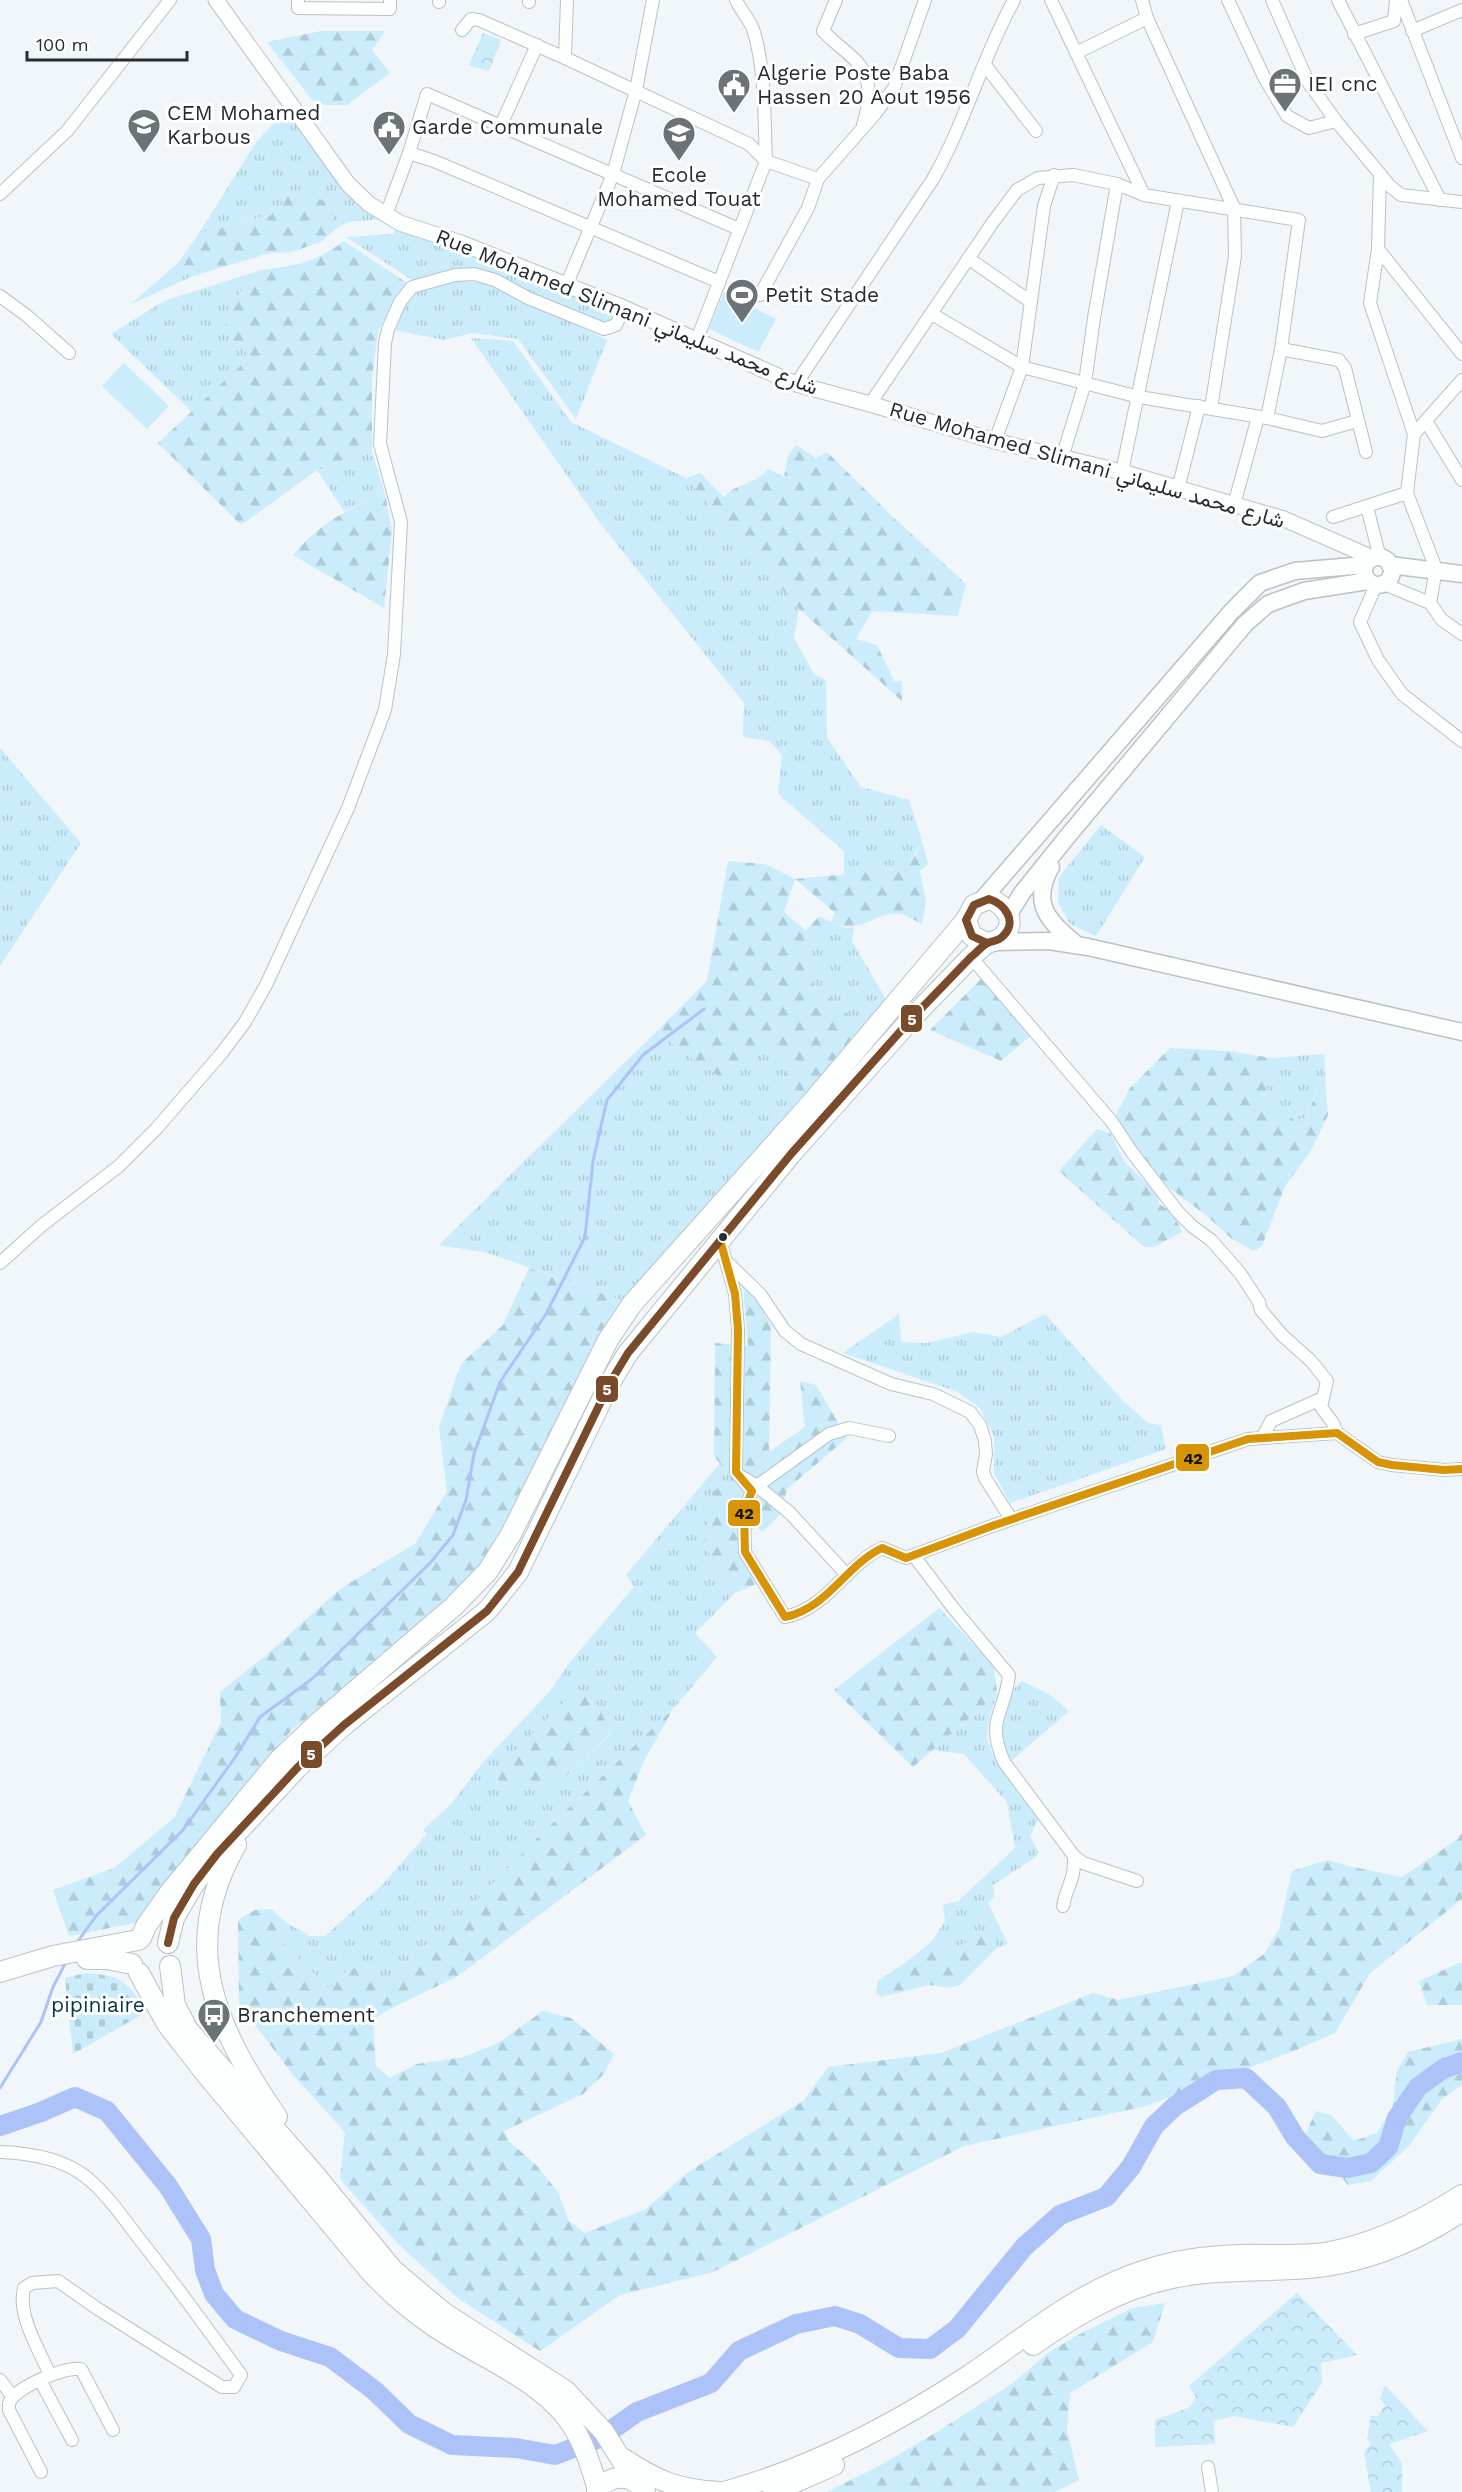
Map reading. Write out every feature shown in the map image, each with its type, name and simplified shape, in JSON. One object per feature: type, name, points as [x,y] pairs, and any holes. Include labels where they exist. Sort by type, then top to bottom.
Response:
[{"type":"highway","points":[[168,1943],[174,1918],[194,1884],[217,1854],[298,1767],[332,1735],[487,1611],[518,1572],[611,1381],[628,1353],[722,1250],[791,1154],[914,1016],[971,957],[1008,931],[1009,918],[997,902],[981,901],[968,912],[966,920],[813,1101],[632,1304],[608,1340],[511,1533],[488,1571],[453,1607],[319,1722],[279,1760],[170,1892],[131,1951],[136,1968],[167,2024],[206,2074],[382,2284],[398,2300],[436,2328],[577,2415],[617,2452],[652,2477],[670,2485],[719,2492]]},
{"type":"highway","points":[[966,920],[972,936],[991,942]]},
{"type":"highway","points":[[253,1816],[226,1862],[213,1896],[207,1931],[209,1968],[217,2007],[236,2053],[311,2170]]},
{"type":"highway","points":[[0,1972],[54,1962],[156,1936],[168,1943],[173,1954],[166,1972],[153,1978],[136,1968],[107,1959],[82,1955]]},
{"type":"highway","points":[[0,1983],[54,1962]]},
{"type":"highway","points":[[170,1966],[173,1996],[183,2022],[237,2088],[311,2170],[379,2255],[407,2284],[463,2326],[553,2382],[577,2415],[597,2491]]},
{"type":"highway","points":[[724,2492],[794,2468],[886,2425],[969,2375],[1054,2314],[1121,2278],[1148,2269],[1195,2259],[1241,2255],[1300,2255],[1346,2248],[1411,2225],[1462,2195]]},
{"type":"highway","points":[[773,2492],[858,2454],[929,2416],[1068,2321],[1119,2294],[1167,2279],[1199,2274],[1309,2268],[1354,2260],[1407,2242],[1462,2211]]},
{"type":"highway","points":[[617,2452],[643,2489]]},
{"type":"highway","points":[[597,2491],[602,2485],[621,2477],[643,2489]]},
{"type":"main road","points":[[981,901],[1232,611],[1260,583],[1295,571],[1378,572],[1436,569],[1462,574]]},
{"type":"main road","points":[[1049,940],[1009,918],[1022,893],[1245,624],[1268,604],[1304,591],[1378,572]]},
{"type":"main road","points":[[1067,837],[1042,882],[1042,905],[1053,925],[1078,946]]},
{"type":"main road","points":[[991,942],[1049,940],[1462,1032]]},
{"type":"street","points":[[0,194],[67,131],[170,0]]},
{"type":"street","name":"Rue Mohamed Slimani شارع محمد سليماني","points":[[216,0],[348,183],[369,204],[400,223],[461,243],[624,308],[696,342],[796,384],[995,441],[1122,472],[1284,519],[1378,572]]},
{"type":"street","points":[[298,0],[298,8],[340,9],[390,9],[390,0]]},
{"type":"street","points":[[565,58],[567,0]]},
{"type":"street","points":[[566,286],[614,174],[636,90],[653,0]]},
{"type":"street","points":[[696,342],[766,161],[759,52],[754,30],[736,0]]},
{"type":"street","points":[[836,0],[824,31],[840,49],[859,63],[867,81],[869,107],[863,127]]},
{"type":"street","points":[[760,295],[808,208],[818,179],[894,88],[925,0]]},
{"type":"street","points":[[796,384],[933,179],[952,145],[999,26],[1014,0]]},
{"type":"street","points":[[1051,0],[1144,195]]},
{"type":"street","points":[[1142,0],[1147,18],[1234,208],[1235,256],[1205,407],[1178,489]]},
{"type":"street","points":[[1228,0],[1264,77],[1287,116],[1308,128],[1336,121]]},
{"type":"street","points":[[1272,0],[1308,82],[1336,121],[1390,186],[1401,195],[1462,202]]},
{"type":"street","points":[[1338,0],[1440,200]]},
{"type":"street","points":[[1354,34],[1394,21],[1396,0]]},
{"type":"street","points":[[1401,0],[1462,158]]},
{"type":"street","points":[[1412,31],[1462,10]]},
{"type":"street","points":[[1076,53],[1147,18]]},
{"type":"street","points":[[462,30],[471,19],[478,20],[636,90],[749,144],[766,161],[818,179]]},
{"type":"street","points":[[501,125],[537,45]]},
{"type":"street","points":[[985,65],[1036,131]]},
{"type":"street","points":[[386,215],[409,153],[427,94],[739,229]]},
{"type":"street","points":[[409,153],[434,161],[719,282]]},
{"type":"street","points":[[1380,174],[1378,249],[1370,303],[1414,434],[1407,494],[1436,569],[1430,603]]},
{"type":"street","points":[[995,441],[1022,367],[1044,206],[1054,175]]},
{"type":"street","points":[[870,404],[968,258],[1017,190],[1038,178],[1054,175],[1073,176],[1117,184],[1144,195],[1299,220],[1281,349],[1234,505]]},
{"type":"street","points":[[1062,459],[1085,383],[1117,184]]},
{"type":"street","points":[[1122,472],[1178,201]]},
{"type":"street","points":[[1378,249],[1462,354]]},
{"type":"street","points":[[968,258],[1031,302]]},
{"type":"street","points":[[0,1263],[41,1226],[130,1156],[167,1117],[233,1038],[266,985],[348,808],[379,729],[393,671],[401,522],[398,503],[381,454],[380,430],[385,343],[388,329],[404,296],[416,285],[455,275],[474,274],[495,280],[528,298],[604,329],[616,325],[624,308]]},
{"type":"street","points":[[0,296],[26,315],[69,353]]},
{"type":"street","points":[[932,314],[1022,367],[1139,397],[1205,407],[1322,431],[1357,421]]},
{"type":"street","points":[[1281,349],[1339,360],[1346,368],[1366,452]]},
{"type":"street","points":[[1414,434],[1462,380]]},
{"type":"street","points":[[1426,422],[1462,480]]},
{"type":"street","points":[[1333,517],[1407,494]]},
{"type":"street","points":[[1366,507],[1378,572],[1360,622],[1378,660],[1402,694],[1462,741]]},
{"type":"street","points":[[1378,572],[1430,603],[1442,620],[1462,634]]},
{"type":"street","points":[[971,957],[1112,1122],[1131,1151],[1178,1212],[1211,1240],[1240,1273],[1259,1302],[1261,1310],[1327,1381],[1321,1407],[1333,1423],[1337,1433],[1378,1462],[1444,1470],[1462,1469]]},
{"type":"street","points":[[722,1250],[735,1294],[738,1329],[736,1472],[753,1491],[744,1512],[745,1552],[785,1617],[802,1613],[819,1602],[869,1554],[882,1548],[906,1558],[914,1556],[1011,1519],[1237,1443],[1262,1438],[1337,1433]]},
{"type":"street","points":[[722,1250],[760,1294],[784,1331],[801,1344],[891,1384],[933,1394],[970,1412],[980,1425],[985,1441],[986,1454],[983,1471],[985,1478],[1011,1519]]},
{"type":"street","points":[[1262,1438],[1271,1421],[1323,1398]]},
{"type":"street","points":[[757,1486],[829,1434],[849,1428],[889,1436]]},
{"type":"street","points":[[736,1472],[790,1513],[847,1575]]},
{"type":"street","points":[[914,1556],[954,1609],[1009,1675],[1008,1690],[996,1720],[998,1748],[1004,1762],[1074,1856],[1083,1863],[1137,1881]]},
{"type":"street","points":[[1063,1906],[1075,1872],[1074,1856]]},
{"type":"street","points":[[0,2152],[45,2157],[87,2177],[151,2254],[241,2375],[234,2387],[222,2387],[98,2309],[58,2281],[47,2280],[32,2283],[24,2288],[21,2300],[24,2313],[45,2378],[72,2440]]},
{"type":"street","points":[[41,2472],[9,2410],[9,2403],[13,2397],[45,2378],[74,2368],[81,2369],[113,2430]]},
{"type":"street","points":[[0,2380],[13,2397]]},
{"type":"street","points":[[1208,2467],[1212,2492]]},
{"type":"green space","points":[[321,31],[385,31],[372,50],[390,73],[347,105],[325,105],[312,100],[267,42]]},
{"type":"green space","points":[[483,33],[501,40],[489,71],[469,65]]},
{"type":"green space","points":[[288,109],[335,177],[360,208],[383,219],[349,222],[337,228],[325,201],[199,233],[257,141]]},
{"type":"green space","points":[[294,190],[325,201],[337,228],[320,242],[292,252],[270,253],[193,276],[179,262],[199,233],[271,215]]},
{"type":"green space","points":[[397,226],[618,311],[612,324],[608,326],[525,292],[478,269],[431,275],[412,280],[346,237],[393,234]]},
{"type":"green space","points":[[344,241],[407,283],[378,331],[372,378],[372,452],[317,470],[241,525],[158,443],[251,356],[224,332],[230,304],[261,270],[305,262],[324,254]]},
{"type":"green space","points":[[179,262],[193,276],[131,304]]},
{"type":"green space","points":[[261,270],[230,304],[251,356],[192,412],[111,334],[164,301]]},
{"type":"green space","points":[[457,281],[491,283],[607,340],[576,419],[518,339],[472,333],[445,340],[394,330],[398,315],[418,291]]},
{"type":"green space","name":"Petit Stade","points":[[724,292],[776,319],[758,352],[709,329]]},
{"type":"green space","points":[[471,338],[513,341],[571,422],[686,478],[799,609],[794,638],[814,674],[826,680],[827,738],[861,787],[909,800],[922,841],[908,860],[889,870],[844,876],[844,851],[778,794],[782,755],[769,741],[743,737],[744,703],[603,527]]},
{"type":"green space","points":[[124,363],[169,406],[147,429],[102,386]]},
{"type":"green space","points":[[796,445],[816,458],[827,452],[966,584],[958,616],[872,611],[856,639],[877,645],[894,681],[902,681],[902,701],[799,609],[686,478],[700,473],[724,497],[768,469],[784,477],[788,456]]},
{"type":"green space","points":[[372,452],[385,494],[344,511],[317,470]]},
{"type":"green space","points":[[385,494],[392,530],[384,608],[293,555],[324,525]]},
{"type":"green space","points":[[0,748],[81,843],[0,966]]},
{"type":"green space","points":[[1101,825],[1145,857],[1096,936],[1070,924],[1058,902],[1059,877]]},
{"type":"green space","points":[[922,841],[928,864],[920,871],[926,901],[922,924],[900,914],[882,916],[853,926],[831,923],[802,948],[814,985],[870,1033],[743,1179],[729,1168],[798,1097],[781,1079],[798,1062],[772,1038],[725,1080],[679,1050],[658,1030],[707,981],[728,861],[765,864],[795,879],[892,870],[895,857],[916,855]],"holes":[[[795,879],[835,913],[831,922],[819,916],[806,931],[784,912]]]},
{"type":"green space","points":[[831,923],[846,928],[854,927],[852,941],[891,1008],[870,1033],[814,985],[802,948]]},
{"type":"green space","points":[[986,974],[1035,1032],[1001,1061],[930,1030]]},
{"type":"green space","points":[[658,1030],[679,1050],[772,1038],[798,1062],[798,1097],[730,1167],[743,1179],[632,1304],[488,1253],[439,1245]]},
{"type":"green space","points":[[1170,1048],[1228,1051],[1272,1058],[1265,1099],[1295,1121],[1305,1118],[1318,1091],[1326,1092],[1328,1115],[1310,1152],[1285,1186],[1262,1246],[1254,1251],[1232,1239],[1207,1216],[1166,1185],[1112,1122],[1130,1088]]},
{"type":"green space","points":[[1324,1054],[1326,1092],[1317,1092],[1305,1118],[1294,1121],[1265,1099],[1272,1058]]},
{"type":"green space","points":[[1097,1129],[1111,1134],[1124,1161],[1158,1195],[1159,1204],[1173,1216],[1182,1232],[1154,1247],[1144,1247],[1059,1171]]},
{"type":"green space","points":[[529,1268],[624,1301],[486,1567],[421,1626],[292,1730],[247,1782],[135,1923],[69,1936],[53,1890],[114,1868],[174,1818],[221,1722],[220,1692],[265,1656],[340,1589],[416,1543],[447,1491],[439,1427],[461,1364],[503,1325]]},
{"type":"green space","points":[[743,1286],[756,1297],[771,1326],[769,1452],[805,1427],[800,1381],[816,1385],[847,1438],[787,1489],[781,1513],[763,1532],[756,1526],[737,1547],[756,1584],[735,1593],[715,1571],[704,1538],[714,1491],[732,1479],[714,1456],[715,1343],[748,1346]]},
{"type":"green space","points":[[899,1314],[901,1342],[927,1343],[973,1332],[1001,1337],[1045,1314],[1124,1402],[1148,1423],[1161,1425],[1166,1449],[1010,1503],[994,1473],[994,1436],[980,1408],[958,1392],[843,1353]]},
{"type":"green space","points":[[720,1463],[733,1479],[715,1571],[735,1593],[695,1633],[717,1657],[673,1709],[533,1842],[408,1973],[383,1981],[354,1968],[329,1989],[279,1939],[287,1923],[310,1936],[325,1936],[383,1884],[427,1834],[423,1830],[452,1803],[484,1761],[551,1690],[570,1662],[634,1587],[626,1575]],"holes":[[[577,1689],[611,1733],[561,1781],[494,1773]]]},
{"type":"green space","points":[[939,1608],[994,1666],[997,1694],[913,1767],[834,1690]]},
{"type":"green space","points":[[1022,1681],[1049,1694],[1069,1711],[1011,1761],[1000,1735],[1001,1718],[1006,1701]]},
{"type":"green space","points":[[577,1689],[591,1693],[611,1732],[561,1781],[502,1785],[494,1773]]},
{"type":"green space","points":[[997,1694],[988,1726],[989,1744],[1004,1773],[1040,1816],[1030,1836],[1038,1851],[1036,1857],[993,1885],[994,1897],[988,1903],[1008,1944],[997,1948],[990,1932],[950,1950],[932,1941],[945,1921],[943,1905],[958,1901],[1015,1848],[1007,1802],[964,1754],[933,1750]]},
{"type":"green space","points":[[673,1709],[644,1761],[628,1801],[646,1835],[458,1976],[373,2019],[376,2066],[390,2078],[417,2064],[464,2057],[498,2043],[543,2011],[571,2018],[614,2054],[604,2074],[583,2094],[504,2131],[510,2142],[536,2165],[558,2192],[569,2221],[585,2233],[646,2209],[688,2172],[803,2101],[828,2067],[941,2053],[1093,1993],[1118,2000],[1233,1976],[1264,1954],[1279,1929],[1292,1871],[1328,1860],[1402,1877],[1458,1839],[1462,1832],[1462,1899],[1370,1973],[1335,2033],[1291,2052],[1146,2106],[964,2146],[713,2272],[620,2295],[540,2351],[459,2299],[398,2244],[340,2179],[345,2132],[293,2075],[239,2004],[238,1920],[255,1910],[271,1909],[287,1923],[279,1939],[329,1989],[354,1968],[383,1981],[408,1973],[533,1842]]},
{"type":"green space","points":[[990,1931],[997,1948],[960,1985],[949,1988],[930,1985],[881,1997],[876,1993],[878,1981],[932,1941],[951,1950]]},
{"type":"green space","points":[[1462,1963],[1462,2005],[1427,2005],[1419,1981]]},
{"type":"green space","name":"pipiniaire","points":[[86,1973],[108,1976],[123,1982],[148,2011],[73,2054],[65,1978]]},
{"type":"green space","points":[[1462,2039],[1462,2085],[1442,2099],[1409,2146],[1371,2181],[1348,2185],[1306,2133],[1316,2111],[1331,2115],[1354,2141],[1377,2133],[1393,2106],[1397,2071],[1408,2052]]},
{"type":"green space","points":[[1297,2293],[1357,2355],[1321,2363],[1322,2383],[1293,2427],[1233,2416],[1214,2421],[1215,2444],[1155,2447],[1155,2420],[1190,2407],[1196,2397],[1189,2386]]},
{"type":"green space","points":[[1165,2303],[1153,2342],[1070,2393],[1067,2430],[1079,2480],[1054,2492],[827,2492],[879,2466],[937,2432],[1013,2383],[1049,2352],[1078,2335],[1133,2308]]},
{"type":"green space","points":[[1385,2385],[1428,2431],[1389,2444],[1402,2463],[1402,2492],[1371,2492],[1364,2453],[1371,2443],[1367,2439],[1371,2416],[1378,2416],[1385,2405],[1380,2398]]},
{"type":"waterway","points":[[76,1944],[96,1916],[183,1830],[236,1756],[260,1717],[312,1679],[430,1563],[453,1535],[466,1500],[474,1454],[500,1382],[546,1314],[585,1237],[593,1161],[607,1100],[643,1055],[704,1009]]},
{"type":"waterway","points":[[0,2088],[41,2022],[53,1987],[67,1960]]},
{"type":"waterway","points":[[0,2126],[75,2097],[107,2111],[168,2186],[201,2239],[205,2270],[214,2294],[235,2319],[281,2341],[330,2357],[375,2391],[409,2424],[452,2445],[516,2448],[555,2455],[600,2438],[637,2412],[711,2383],[739,2351],[796,2324],[835,2316],[860,2324],[899,2348],[930,2349],[957,2329],[1024,2247],[1060,2215],[1106,2197],[1131,2167],[1154,2126],[1175,2106],[1216,2080],[1246,2078],[1277,2107],[1295,2137],[1320,2164],[1347,2168],[1371,2163],[1388,2147],[1397,2118],[1418,2087],[1443,2069],[1462,2062]]},
{"type":"transit line","name":"5","points":[[168,1943],[174,1918],[194,1884],[217,1854],[298,1767],[344,1725],[487,1611],[518,1572],[611,1381],[628,1353],[791,1154],[914,1016],[980,948],[1001,938],[1007,931],[1008,914],[995,901],[989,899],[974,905],[966,920],[972,936],[987,943]]},
{"type":"transit line","name":"42","points":[[720,1240],[735,1294],[738,1329],[736,1472],[752,1491],[744,1512],[745,1552],[785,1617],[813,1605],[857,1565],[882,1548],[906,1558],[992,1526],[1248,1439],[1337,1433],[1378,1462],[1444,1470],[1462,1469]]},
{"type":"place","name":"IEI cnc","points":[[1285,113]]},
{"type":"place","name":"Algerie Poste Baba Hassen 20 Aout 1956","points":[[734,114]]},
{"type":"place","name":"CEM Mohamed Karbous","points":[[144,154]]},
{"type":"place","name":"Garde Communale","points":[[389,156]]},
{"type":"place","name":"Ecole Mohamed Touat","points":[[679,162]]},
{"type":"place","name":"Petit Stade","points":[[742,324]]},
{"type":"place","name":"Branchement","points":[[214,2044]]}]
